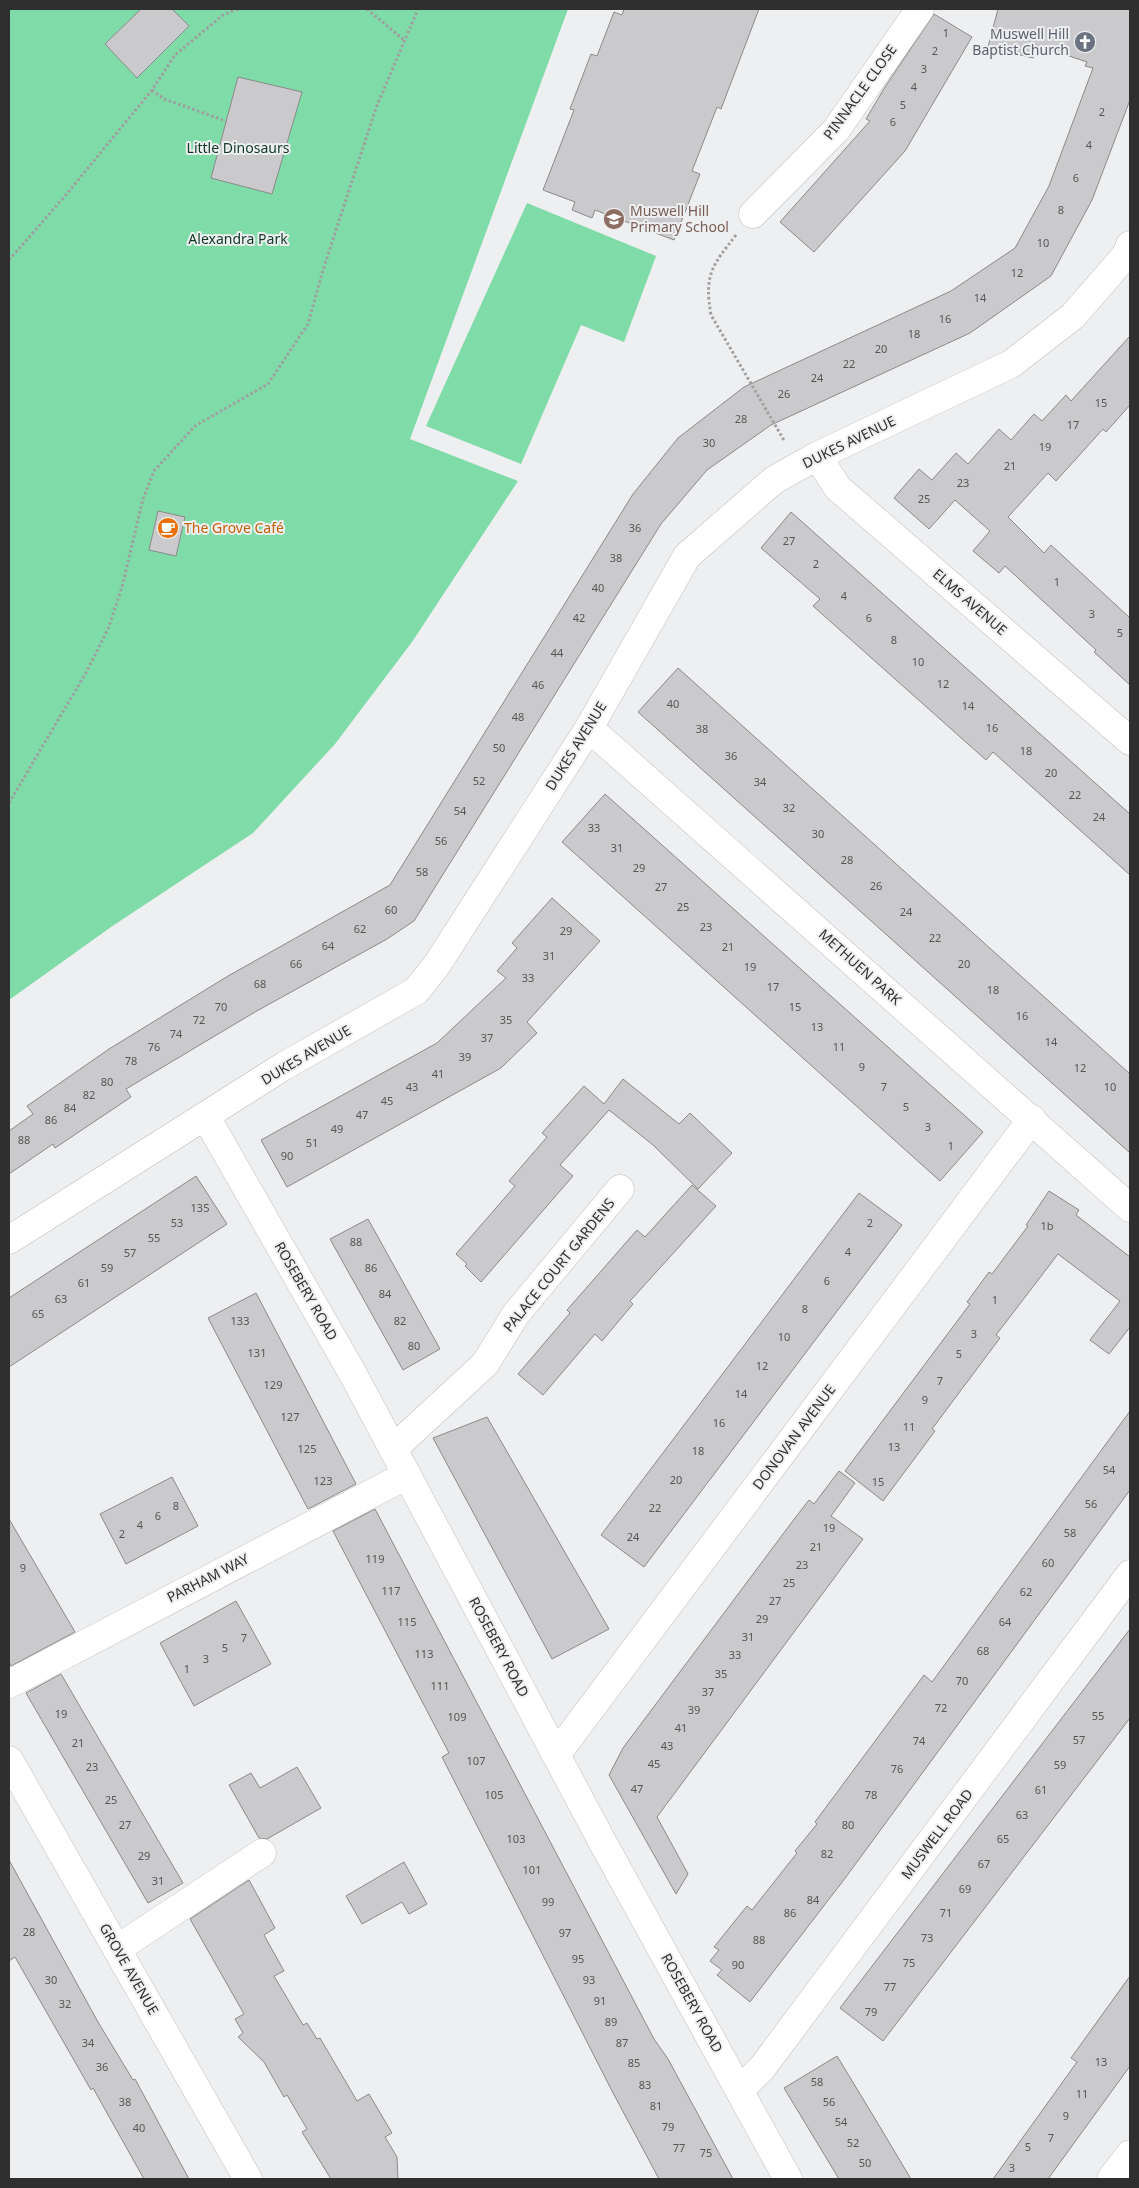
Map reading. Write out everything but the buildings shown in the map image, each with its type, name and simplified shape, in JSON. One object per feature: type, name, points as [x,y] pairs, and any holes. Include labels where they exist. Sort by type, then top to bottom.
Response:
[{"type":"street","name":"PINNACLE CLOSE","points":[[753,214],[836,130],[920,9]]},
{"type":"street","name":"DUKES AVENUE","points":[[9,1240],[284,1066],[416,991],[436,966],[589,728],[687,556],[774,480],[817,456],[1011,364],[1073,316],[1129,252]]},
{"type":"street","name":"ELMS AVENUE","points":[[817,456],[838,488],[1130,742]]},
{"type":"street","name":"METHUEN PARK","points":[[589,728],[1032,1119],[1130,1208]]},
{"type":"street","name":"ROSEBERY ROAD","points":[[206,1117],[394,1448],[556,1755],[788,2179]]},
{"type":"street","name":"DONOVAN AVENUE","points":[[556,1755],[1032,1119]]},
{"type":"street","name":"PALACE COURT GARDENS","points":[[394,1448],[485,1364],[516,1314],[620,1189]]},
{"type":"street","name":"PARHAM WAY","points":[[9,1684],[407,1475]]},
{"type":"street","name":"MUSWELL ROAD","points":[[740,2090],[762,2068],[1130,1574]]},
{"type":"street","name":"GROVE AVENUE","points":[[9,1760],[248,2179]]},
{"type":"street","points":[[117,1950],[262,1853]]},
{"type":"street","points":[[1111,2179],[1130,2154]]},
{"type":"path","points":[[9,260],[65,196],[152,90],[175,55],[223,15],[238,9]]},
{"type":"path","points":[[367,9],[404,40]]},
{"type":"path","points":[[9,803],[87,671],[108,629],[122,587],[143,499],[154,471],[169,452],[195,426],[268,384],[308,324],[376,108],[418,9]]},
{"type":"path","points":[[152,90],[164,99],[226,121]]},
{"type":"path","points":[[753,214],[712,266],[708,296],[711,315],[786,443]]},
{"type":"green space","name":"Alexandra Park","points":[[9,9],[568,9],[410,439],[518,481],[412,642],[335,744],[253,833],[111,927],[9,1000]]},
{"type":"green space","points":[[527,203],[656,256],[624,342],[581,325],[521,464],[426,426]]},
{"type":"place","name":"Muswell Hill Baptist Church","points":[[1085,42]]},
{"type":"place","name":"Muswell Hill Primary School","points":[[614,219]]},
{"type":"place","name":"The Grove Café","points":[[168,528]]},
{"type":"park label","name":"Little Dinosaurs","points":[[238,148]]}]
